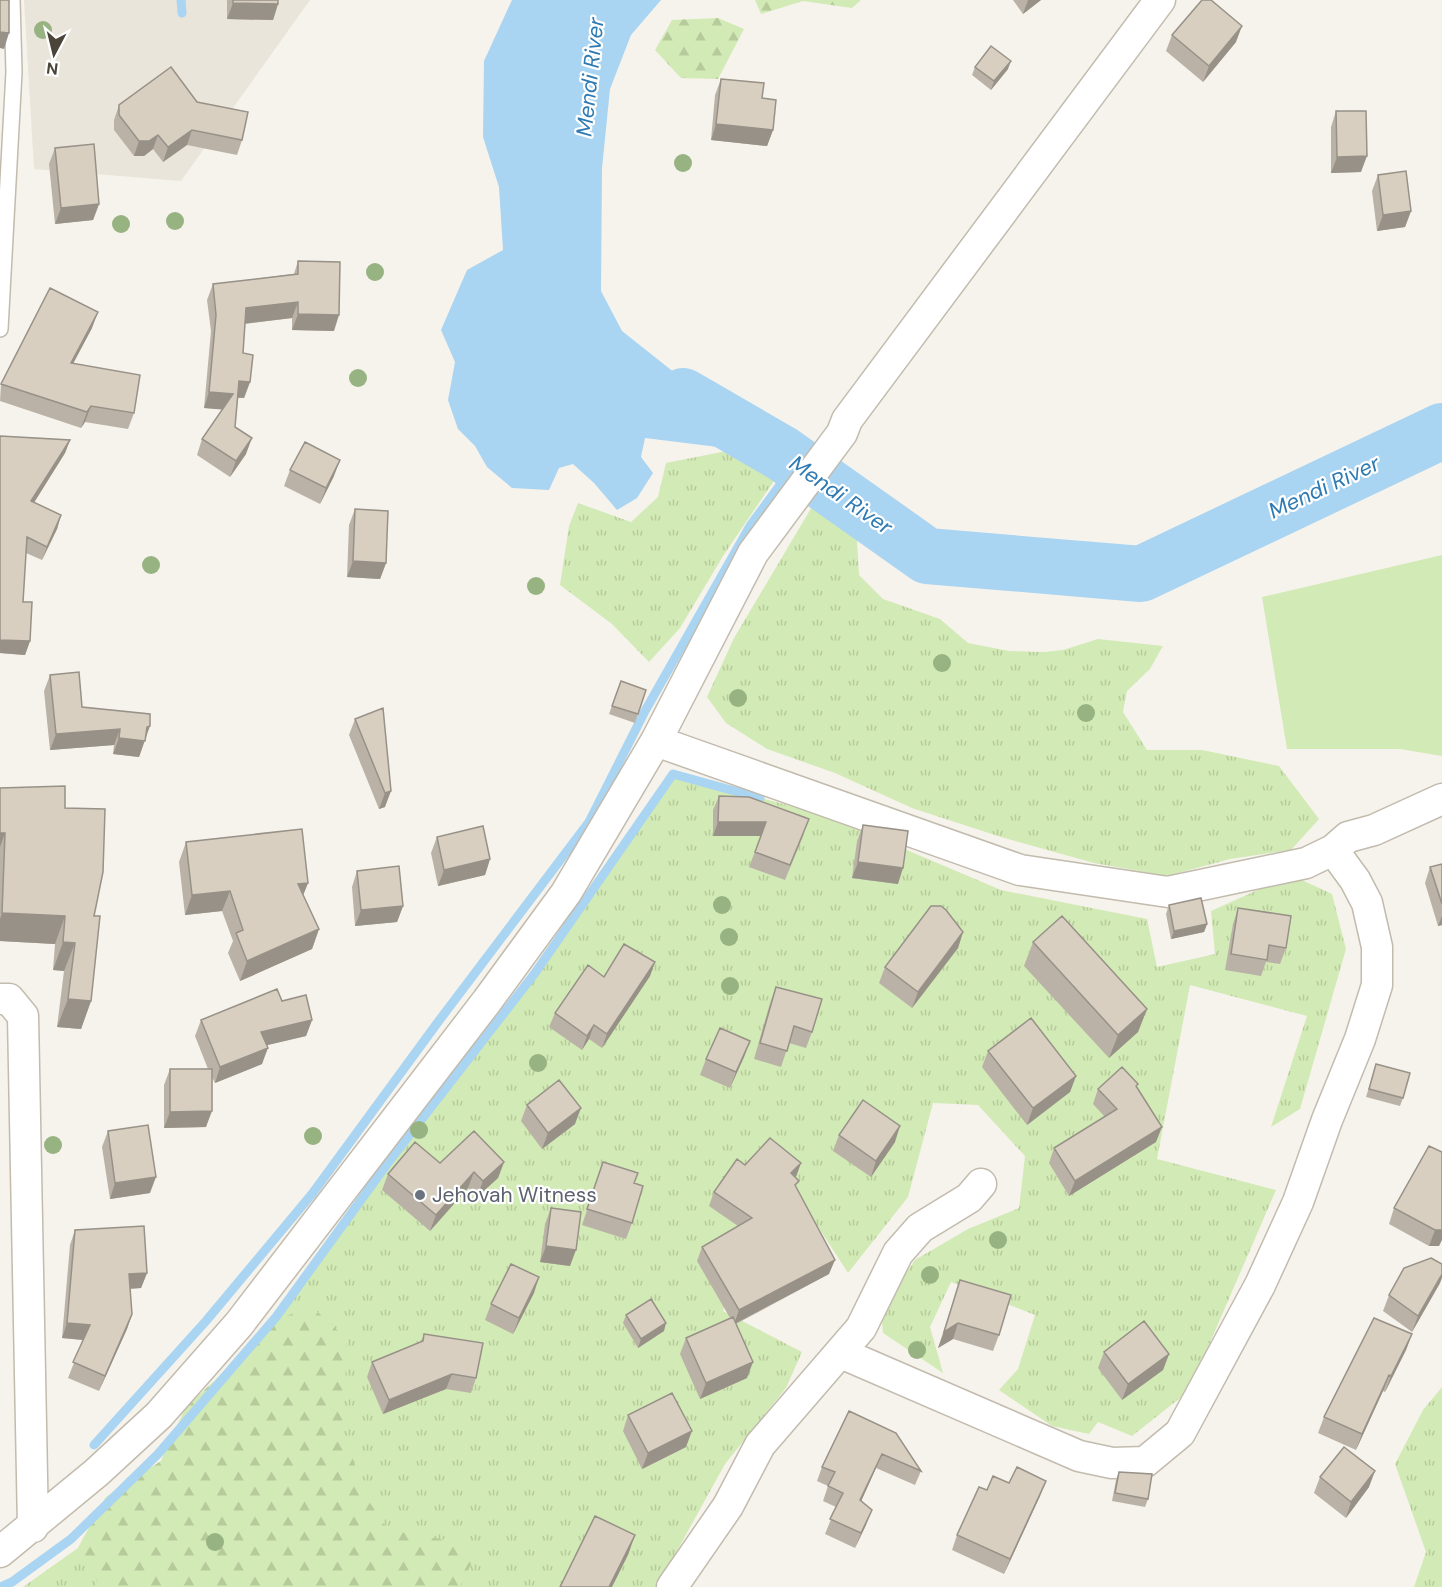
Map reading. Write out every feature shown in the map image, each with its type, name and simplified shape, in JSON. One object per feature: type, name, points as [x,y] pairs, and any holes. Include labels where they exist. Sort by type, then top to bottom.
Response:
[{"type":"street","points":[[0,1552],[33,1527],[159,1415],[239,1324],[567,893],[656,741],[753,553],[842,433],[847,420],[906,338],[1160,0]]},
{"type":"street","points":[[656,741],[1020,870],[1168,892],[1306,863],[1333,850],[1348,837],[1374,830],[1442,799]]},
{"type":"street","points":[[841,1353],[857,1362],[1078,1456],[1112,1463],[1145,1462],[1180,1433],[1260,1285],[1298,1202],[1327,1120],[1360,1039],[1377,985],[1377,947],[1367,903],[1355,880],[1333,850]]},
{"type":"street","points":[[0,999],[9,999],[23,1016],[33,1527]]},
{"type":"street","points":[[672,1587],[728,1506],[760,1445],[861,1328],[898,1253],[920,1228],[969,1198],[981,1184]]},
{"type":"lane","points":[[0,329],[14,72],[12,0]]},
{"type":"shaded area","points":[[24,0],[310,0],[181,181],[34,169]]},
{"type":"green space","points":[[755,0],[861,0],[852,8],[803,1],[761,14]]},
{"type":"green space","points":[[718,18],[744,29],[718,79],[681,78],[655,50],[672,20]]},
{"type":"green space","points":[[747,447],[784,466],[723,556],[680,628],[649,662],[612,624],[560,585],[569,526],[578,503],[631,522],[658,497],[666,463]]},
{"type":"green space","points":[[846,488],[856,524],[859,575],[883,599],[940,619],[968,643],[1009,651],[1063,650],[1098,639],[1163,646],[1150,669],[1127,691],[1123,712],[1147,750],[1202,750],[1279,766],[1319,819],[1291,850],[1230,859],[1167,876],[1094,863],[1001,837],[912,808],[835,773],[767,749],[726,723],[707,697],[734,638],[816,500]]},
{"type":"green space","points":[[1442,555],[1442,756],[1400,749],[1287,749],[1262,597]]},
{"type":"green space","points":[[673,774],[824,815],[1001,890],[1147,919],[1157,967],[1215,954],[1211,911],[1291,875],[1332,894],[1346,949],[1300,1109],[1271,1127],[1307,1016],[1190,985],[1157,1159],[1276,1190],[1189,1391],[1132,1436],[1098,1422],[1089,1434],[1052,1426],[999,1390],[1018,1369],[1035,1315],[951,1282],[930,1327],[943,1373],[883,1333],[881,1310],[915,1260],[968,1229],[1019,1208],[1025,1156],[978,1105],[933,1103],[908,1197],[848,1273],[815,1222],[744,1252],[723,1311],[802,1352],[786,1388],[725,1464],[657,1587],[23,1587],[78,1548],[106,1497],[161,1461],[186,1407],[239,1360],[535,973]]},
{"type":"green space","points":[[311,1306],[347,1339],[343,1430],[366,1497],[388,1530],[480,1546],[460,1587],[95,1587],[100,1572],[78,1548],[106,1497],[161,1461],[186,1407],[282,1318]]},
{"type":"green space","points":[[1442,1387],[1442,1587],[1414,1587],[1426,1552],[1395,1464],[1423,1410]]},
{"type":"water","points":[[512,0],[661,0],[631,35],[610,89],[602,168],[601,291],[622,331],[690,385],[774,422],[718,447],[645,438],[641,457],[653,473],[637,498],[617,510],[594,483],[573,464],[559,468],[549,490],[512,488],[487,467],[475,446],[458,429],[448,400],[455,362],[441,330],[467,270],[503,250],[499,187],[483,137],[484,61]]},
{"type":"building","points":[[0,0],[9,0],[9,33],[0,32]]},
{"type":"building","points":[[233,0],[278,0],[278,4],[233,3]]},
{"type":"building","points":[[1202,0],[1211,0],[1242,26],[1209,66],[1172,35]]},
{"type":"building","points":[[991,46],[1011,61],[994,81],[975,67]]},
{"type":"building","points":[[171,67],[197,102],[248,112],[242,140],[192,130],[168,147],[158,135],[149,141],[139,141],[119,115],[119,105]]},
{"type":"building","points":[[721,79],[764,83],[762,98],[776,100],[773,130],[716,124]]},
{"type":"building","points":[[1336,111],[1366,111],[1367,156],[1337,157]]},
{"type":"building","points":[[94,144],[99,204],[61,208],[55,148]]},
{"type":"building","points":[[1406,171],[1411,211],[1383,215],[1378,175]]},
{"type":"building","points":[[298,261],[340,262],[339,315],[298,314],[298,302],[246,308],[243,353],[253,355],[250,382],[239,381],[235,427],[252,438],[236,461],[202,439],[233,394],[209,392],[216,315],[213,284],[298,274]]},
{"type":"building","points":[[50,288],[98,312],[71,363],[140,375],[134,413],[91,406],[87,412],[1,384]]},
{"type":"building","points":[[0,436],[70,440],[31,501],[61,515],[47,547],[27,537],[23,602],[32,602],[30,641],[0,640]]},
{"type":"building","points":[[305,442],[340,460],[326,488],[290,470]]},
{"type":"building","points":[[355,509],[388,511],[386,563],[353,561]]},
{"type":"building","points":[[79,672],[82,707],[150,714],[150,726],[147,727],[145,741],[119,738],[120,729],[56,734],[50,675]]},
{"type":"building","points":[[621,681],[646,690],[638,714],[612,706]]},
{"type":"building","points":[[383,708],[391,791],[385,793],[355,719]]},
{"type":"building","points":[[65,786],[65,808],[105,809],[103,872],[94,916],[100,916],[91,1001],[68,999],[75,943],[63,942],[65,916],[2,913],[5,833],[0,833],[0,788]]},
{"type":"building","points":[[719,796],[749,797],[809,819],[790,865],[755,852],[766,822],[718,822]]},
{"type":"building","points":[[863,825],[908,831],[903,868],[858,862]]},
{"type":"building","points":[[483,826],[490,859],[444,870],[437,837]]},
{"type":"building","points":[[302,829],[308,883],[298,884],[319,929],[247,961],[236,933],[243,930],[230,891],[192,895],[186,842]]},
{"type":"building","points":[[1442,864],[1442,904],[1430,867]]},
{"type":"building","points":[[399,866],[403,906],[361,910],[357,871]]},
{"type":"building","points":[[1201,898],[1207,924],[1174,931],[1169,905]]},
{"type":"building","points":[[931,906],[941,906],[946,910],[963,932],[918,992],[885,967]]},
{"type":"building","points":[[1238,908],[1291,916],[1286,948],[1269,945],[1267,960],[1231,954]]},
{"type":"building","points":[[1062,916],[1147,1009],[1118,1035],[1033,942]]},
{"type":"building","points":[[624,944],[655,962],[607,1034],[594,1025],[587,1036],[555,1013],[588,965],[604,977]]},
{"type":"building","points":[[776,987],[822,999],[812,1032],[794,1026],[787,1051],[760,1043]]},
{"type":"building","points":[[277,989],[282,1001],[306,995],[312,1020],[261,1032],[268,1048],[220,1067],[201,1020]]},
{"type":"building","points":[[1031,1018],[1076,1076],[1033,1108],[988,1051]]},
{"type":"building","points":[[720,1028],[750,1041],[736,1072],[706,1059]]},
{"type":"building","points":[[1376,1064],[1410,1073],[1403,1098],[1369,1089]]},
{"type":"building","points":[[1122,1067],[1138,1084],[1136,1086],[1162,1127],[1075,1181],[1054,1148],[1117,1109],[1098,1089]]},
{"type":"building","points":[[170,1069],[212,1069],[212,1111],[170,1112]]},
{"type":"building","points":[[559,1080],[581,1108],[548,1133],[527,1105]]},
{"type":"building","points":[[863,1100],[900,1126],[876,1161],[839,1135]]},
{"type":"building","points":[[148,1125],[156,1177],[115,1183],[108,1131]]},
{"type":"building","points":[[474,1131],[504,1162],[483,1181],[474,1172],[436,1215],[388,1174],[415,1142],[440,1163]]},
{"type":"building","points":[[770,1138],[801,1163],[791,1173],[799,1181],[795,1185],[835,1260],[739,1310],[702,1247],[752,1218],[714,1192],[737,1159],[745,1165]]},
{"type":"building","points":[[1429,1146],[1442,1152],[1442,1230],[1435,1230],[1394,1208]]},
{"type":"building","points":[[603,1162],[638,1173],[634,1183],[643,1186],[632,1223],[587,1209]]},
{"type":"building","points":[[551,1208],[581,1212],[576,1250],[546,1246]]},
{"type":"building","points":[[144,1226],[147,1273],[129,1274],[132,1314],[105,1376],[73,1362],[90,1325],[67,1323],[75,1230]]},
{"type":"building","points":[[1431,1258],[1442,1264],[1442,1274],[1418,1316],[1389,1295],[1404,1268]]},
{"type":"building","points":[[511,1264],[539,1277],[519,1318],[491,1304]]},
{"type":"building","points":[[960,1280],[1011,1295],[999,1335],[958,1323],[944,1332]]},
{"type":"building","points":[[651,1299],[666,1323],[641,1339],[626,1315]]},
{"type":"building","points":[[733,1317],[753,1362],[706,1383],[686,1338]]},
{"type":"building","points":[[1374,1318],[1412,1334],[1391,1376],[1389,1375],[1362,1434],[1324,1417]]},
{"type":"building","points":[[1144,1321],[1169,1354],[1128,1384],[1104,1352]]},
{"type":"building","points":[[424,1334],[483,1343],[476,1378],[452,1374],[389,1400],[372,1362],[423,1341]]},
{"type":"building","points":[[672,1393],[692,1431],[648,1453],[628,1415]]},
{"type":"building","points":[[849,1411],[896,1433],[921,1471],[882,1454],[860,1500],[872,1510],[861,1533],[830,1519],[843,1493],[828,1486],[835,1472],[822,1467]]},
{"type":"building","points":[[1344,1447],[1375,1471],[1351,1502],[1320,1477]]},
{"type":"building","points":[[1017,1467],[1046,1481],[1010,1559],[957,1535],[979,1487],[987,1490],[993,1476],[1009,1483]]},
{"type":"building","points":[[1119,1472],[1152,1474],[1148,1499],[1115,1493]]},
{"type":"building","points":[[595,1516],[635,1535],[609,1587],[560,1587]]},
{"type":"waterway","points":[[181,0],[182,13]]},
{"type":"waterway","name":"Mendi River","points":[[683,396],[783,454],[927,556],[1141,574],[1442,431]]},
{"type":"waterway","points":[[94,1445],[206,1321],[312,1194],[589,822],[645,711],[750,526],[796,463]]},
{"type":"waterway","points":[[0,1587],[12,1582],[71,1539],[158,1454],[276,1317],[387,1164],[535,973],[673,774],[760,798]]},
{"type":"place","name":"Jehovah Witness","points":[[420,1195]]}]
